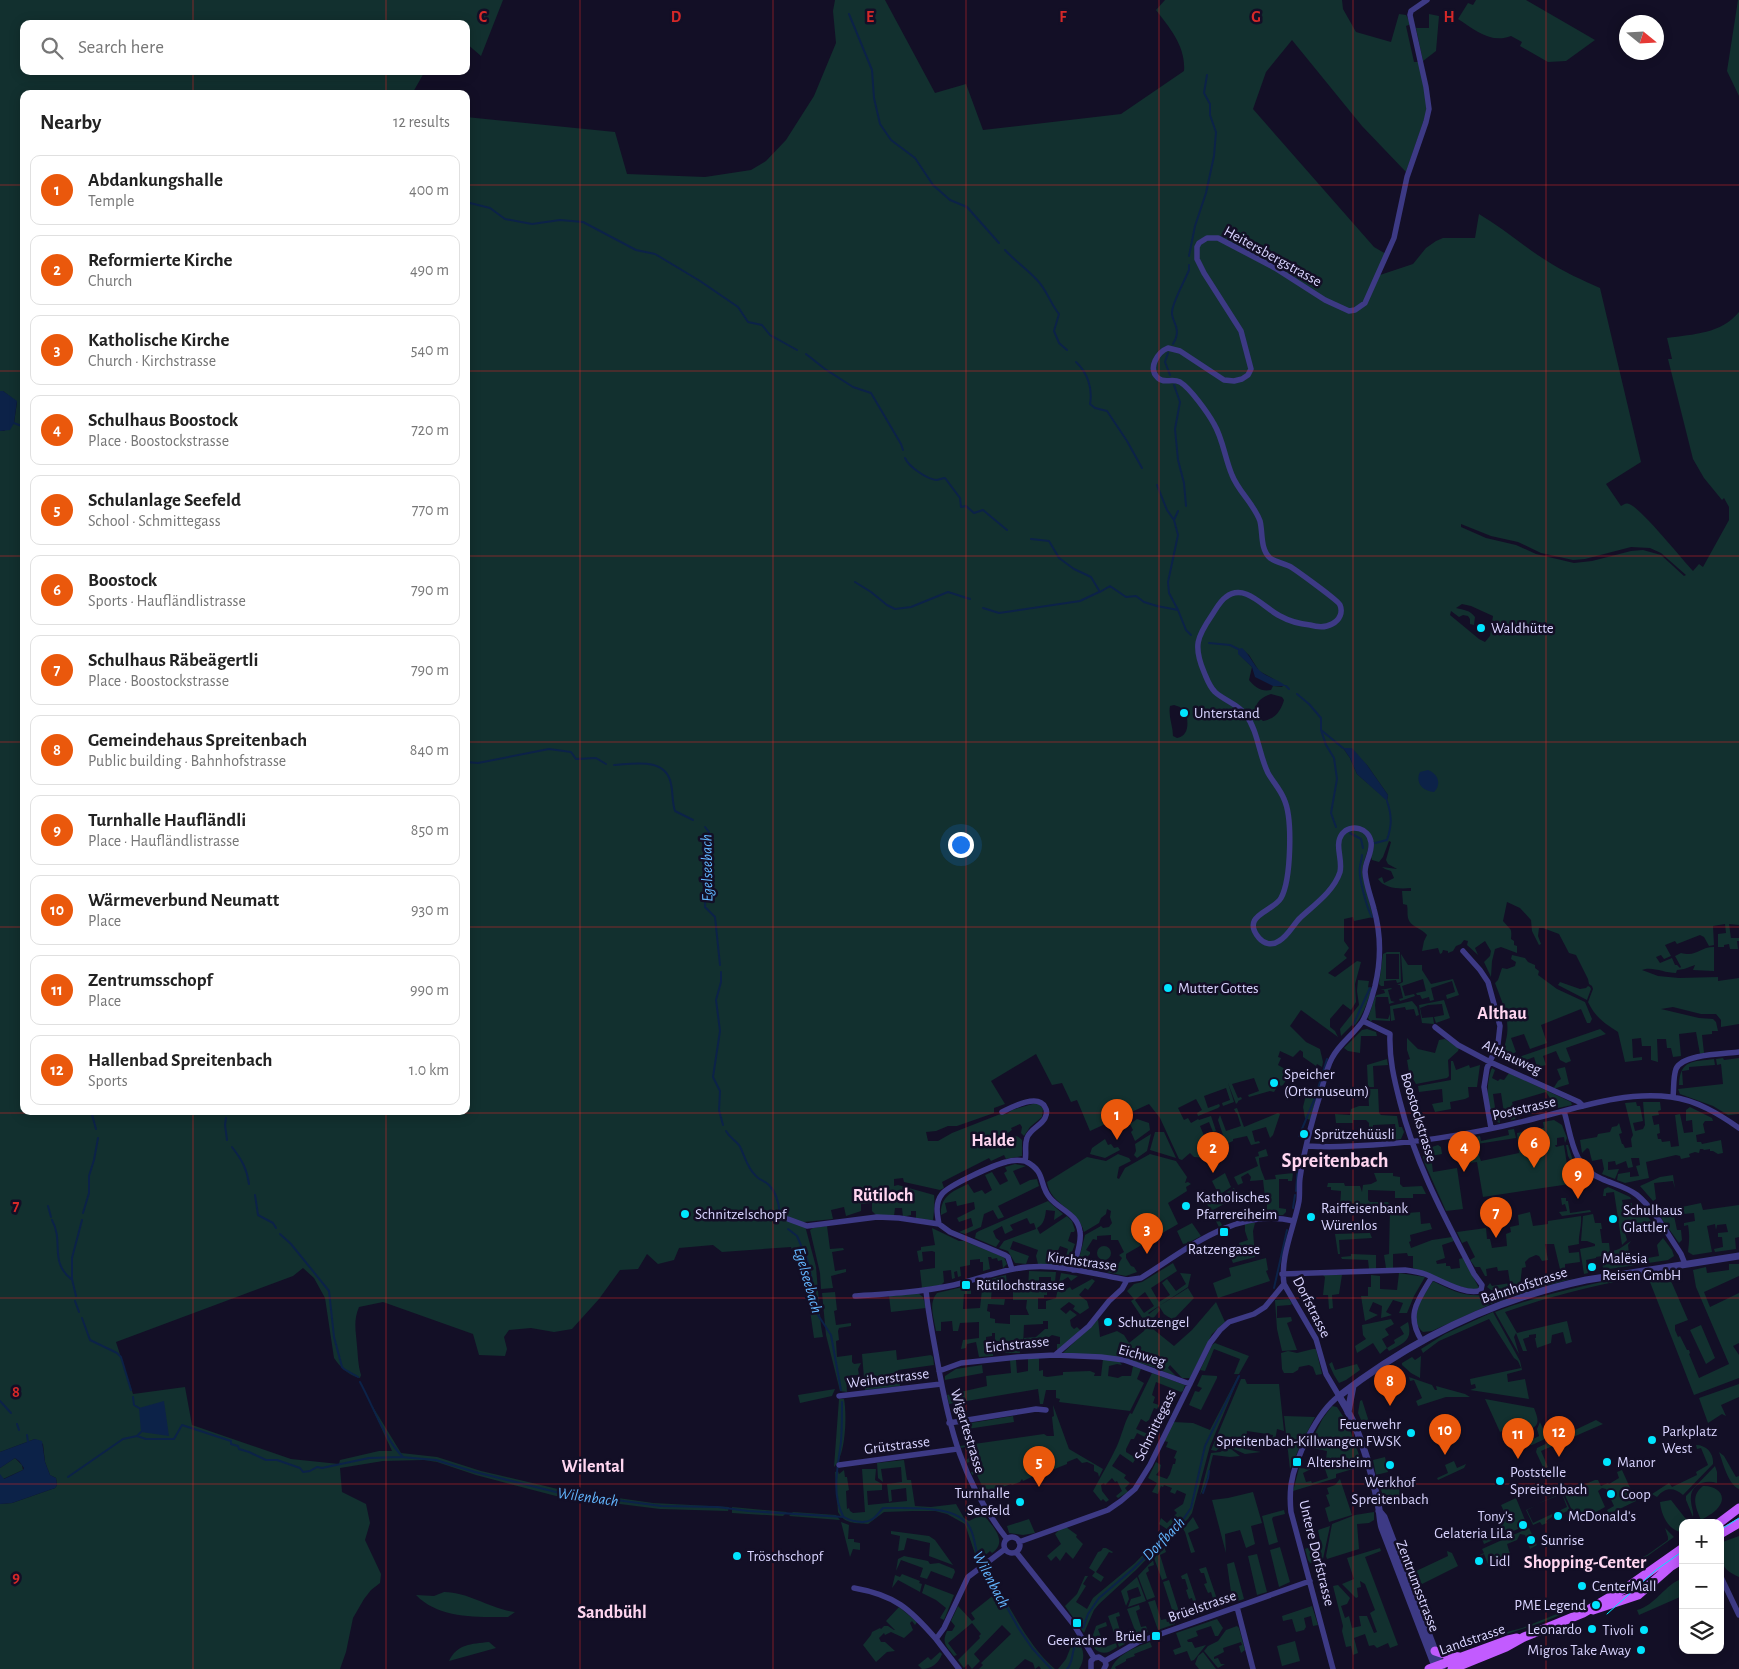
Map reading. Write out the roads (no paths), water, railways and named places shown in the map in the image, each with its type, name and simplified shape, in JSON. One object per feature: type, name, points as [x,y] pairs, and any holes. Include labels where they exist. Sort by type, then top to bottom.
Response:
[{"type":"main road","points":[[1724,1519],[1739,1508]]},
{"type":"main road","points":[[1724,1532],[1739,1523]]},
{"type":"main road","name":"Landstrasse","points":[[1583,1612],[1629,1586],[1679,1551]]},
{"type":"main road","name":"Landstrasse","points":[[1452,1669],[1583,1612],[1638,1595],[1679,1562]]},
{"type":"main road","name":"Landstrasse","points":[[1436,1668],[1459,1657],[1508,1640],[1524,1637]]},
{"type":"main road","points":[[1435,1651],[1459,1657]]},
{"type":"street","name":"Heitersbergstrasse","points":[[1368,886],[1365,866],[1371,849],[1371,840],[1363,830],[1350,828],[1344,831],[1339,839],[1340,872],[1319,901],[1276,944],[1265,943],[1257,936],[1254,924],[1256,918],[1279,902],[1286,884],[1290,823],[1288,808],[1282,794],[1267,772],[1246,715],[1237,706],[1217,693],[1209,683],[1197,655],[1199,636],[1222,602],[1228,595],[1233,593],[1242,593],[1253,597],[1280,616],[1312,626],[1325,627],[1334,624],[1340,616],[1341,608],[1338,601],[1322,591],[1299,572],[1267,555],[1263,544],[1259,519],[1234,480],[1214,422],[1186,386],[1173,380],[1163,381],[1158,378],[1154,364],[1159,353],[1168,348],[1180,351],[1224,380],[1239,380],[1249,372],[1251,365],[1241,331],[1197,259],[1197,247],[1199,243],[1207,238],[1218,238],[1274,268],[1325,300],[1349,311],[1355,310],[1365,303],[1394,238],[1406,177],[1428,116],[1428,95],[1410,15],[1412,11],[1427,0]]},
{"type":"street","name":"Dorfstrasse","points":[[1338,1396],[1326,1374],[1316,1340],[1284,1284],[1282,1274],[1298,1205],[1300,1178],[1315,1111],[1332,1059],[1339,1047],[1363,1021],[1374,989],[1380,946],[1368,886]]},
{"type":"street","points":[[1463,951],[1474,962],[1488,982],[1500,1026],[1498,1044],[1487,1068],[1484,1087],[1491,1128]]},
{"type":"street","name":"Boostockstrasse","points":[[1363,1021],[1390,1034],[1392,1071],[1412,1142],[1425,1177],[1444,1217],[1482,1287],[1478,1292],[1471,1292],[1432,1277]]},
{"type":"street","name":"Althauweg","points":[[1434,1026],[1458,1045],[1583,1106]]},
{"type":"street","points":[[1673,1097],[1676,1070],[1680,1063],[1688,1058],[1739,1052]]},
{"type":"street","name":"Poststrasse","points":[[1307,1146],[1368,1146],[1412,1142],[1491,1128],[1628,1097],[1650,1095],[1673,1097],[1712,1111],[1739,1128]]},
{"type":"street","points":[[1002,1112],[1034,1100],[1039,1101],[1045,1107],[1046,1114],[1044,1119],[1033,1129],[1027,1138],[1025,1161]]},
{"type":"street","points":[[1564,1111],[1575,1154],[1580,1164],[1591,1173],[1630,1190],[1643,1200],[1681,1254],[1685,1264]]},
{"type":"street","points":[[940,1224],[937,1212],[938,1202],[942,1194],[950,1187],[1004,1163],[1013,1160],[1025,1161],[1036,1168],[1050,1198],[1077,1222],[1080,1242],[1073,1270]]},
{"type":"street","points":[[788,1219],[807,1226],[877,1217],[940,1224],[950,1232],[1005,1254],[1012,1269]]},
{"type":"street","name":"Kirchstrasse","points":[[855,1296],[926,1290],[1030,1266],[1073,1270],[1127,1280],[1141,1278],[1215,1232],[1235,1224],[1250,1220],[1272,1218],[1294,1220]]},
{"type":"street","name":"Bahnhofstrasse","points":[[1338,1396],[1394,1357],[1422,1341],[1484,1312],[1536,1292],[1586,1280],[1739,1256]]},
{"type":"street","points":[[1282,1274],[1405,1270],[1423,1273],[1432,1277],[1417,1304],[1413,1318],[1416,1330],[1422,1341]]},
{"type":"street","name":"Eichstrasse","points":[[939,1371],[983,1360],[1055,1355],[1089,1326],[1109,1301],[1122,1289],[1127,1280]]},
{"type":"street","name":"Schmittegass","points":[[1019,1542],[1108,1510],[1129,1495],[1138,1485],[1150,1465],[1210,1343],[1229,1322],[1254,1314],[1265,1307],[1284,1284]]},
{"type":"street","name":"Wigartestrasse","points":[[926,1290],[941,1384],[957,1450],[976,1494],[1007,1539]]},
{"type":"street","name":"Eichweg","points":[[1055,1355],[1124,1360],[1190,1384]]},
{"type":"street","name":"Weiherstrasse","points":[[839,1396],[941,1384]]},
{"type":"street","points":[[1348,1412],[1353,1385]]},
{"type":"street","name":"Zentrumsstrasse","points":[[1338,1396],[1348,1412],[1367,1462],[1380,1511],[1382,1528],[1436,1668]]},
{"type":"street","name":"Untere Dorfstrasse","points":[[1333,1669],[1292,1512],[1291,1486],[1297,1462],[1317,1422],[1328,1404],[1338,1396]]},
{"type":"street","points":[[949,1423],[1036,1409],[1046,1410]]},
{"type":"street","name":"Grütstrasse","points":[[840,1465],[957,1450]]},
{"type":"street","name":"Zentrumsstrasse","points":[[1380,1511],[1384,1517],[1435,1651],[1436,1668]]},
{"type":"street","points":[[1014,1538],[1019,1542],[1019,1548],[1016,1552],[1010,1553],[1005,1549],[1004,1542],[1007,1539],[1014,1538]]},
{"type":"street","points":[[936,1639],[944,1628],[968,1577],[1005,1549]]},
{"type":"street","points":[[1016,1552],[1079,1632],[1094,1658]]},
{"type":"street","name":"Brüelstrasse","points":[[1104,1661],[1138,1642],[1310,1581]]},
{"type":"street","points":[[1724,1583],[1739,1615]]},
{"type":"street","points":[[854,1588],[869,1590],[895,1601],[920,1620],[959,1669]]},
{"type":"street","points":[[1237,1607],[1253,1669]]},
{"type":"street","points":[[1094,1658],[1098,1657],[1104,1661],[1106,1665],[1104,1669]]},
{"type":"street","points":[[1090,1669],[1091,1661],[1094,1658]]},
{"type":"water","points":[[0,391],[3,391],[17,401],[14,423],[10,430],[0,431]]},
{"type":"water","points":[[1242,648],[1260,671],[1286,686],[1273,686],[1255,677],[1252,667],[1238,654],[1238,649]]},
{"type":"water","points":[[1343,748],[1352,748],[1367,765],[1388,795],[1387,801],[1357,774]]},
{"type":"water","points":[[1428,770],[1438,780],[1438,786],[1434,792],[1423,788],[1418,779],[1420,772]]},
{"type":"water","points":[[164,1401],[169,1436],[141,1432],[139,1408]]},
{"type":"water","points":[[35,1439],[42,1441],[45,1462],[50,1475],[56,1478],[57,1485],[55,1488],[12,1503],[0,1504],[0,1474],[4,1479],[24,1468],[15,1458],[0,1468],[0,1452]]},
{"type":"waterway","points":[[849,14],[872,70],[874,98],[880,124],[891,140],[915,158],[933,185],[950,200],[967,207],[999,243]]},
{"type":"waterway","points":[[1189,256],[1214,156],[1216,132],[1210,115],[1210,104],[1204,93],[1207,75]]},
{"type":"waterway","points":[[470,203],[490,208],[505,219],[532,224],[560,220],[583,222],[636,250],[655,254],[738,307],[748,322],[762,325],[770,335],[797,350]]},
{"type":"waterway","points":[[1005,250],[1043,288],[1059,314],[1054,331],[1059,343],[1067,350]]},
{"type":"waterway","points":[[1173,344],[1177,332],[1172,316],[1173,307],[1189,270],[1189,265]]},
{"type":"waterway","points":[[1168,353],[1165,362],[1170,375]]},
{"type":"waterway","points":[[806,354],[853,387],[871,393],[903,450]]},
{"type":"waterway","points":[[1076,362],[1088,381],[1091,392],[1090,404],[1095,408],[1107,411],[1142,468]]},
{"type":"waterway","points":[[1174,385],[1180,402],[1175,429],[1186,506]]},
{"type":"waterway","name":"Egelseebach","points":[[14,423],[20,425]]},
{"type":"waterway","points":[[905,458],[914,469],[928,477],[936,480],[945,478],[960,498],[961,507],[966,506],[974,513],[983,510],[1007,530]]},
{"type":"waterway","points":[[1157,485],[1167,510],[1174,520],[1178,535],[1168,582],[1169,593],[1186,630],[1191,635]]},
{"type":"waterway","points":[[1174,520],[1178,511]]},
{"type":"waterway","points":[[1031,539],[1049,541],[1059,558],[1074,569],[1091,577],[1100,592],[1110,586],[1126,597],[1136,596],[1144,602],[1178,610]]},
{"type":"waterway","points":[[855,582],[895,609],[911,607],[948,592],[970,599]]},
{"type":"waterway","points":[[983,608],[999,613],[1080,601],[1099,592]]},
{"type":"waterway","points":[[1209,643],[1230,645],[1238,649]]},
{"type":"waterway","points":[[1286,686],[1289,689]]},
{"type":"waterway","points":[[1297,694],[1321,718],[1321,730],[1326,745],[1334,758],[1337,779],[1331,813],[1336,827]]},
{"type":"waterway","points":[[1321,730],[1343,748]]},
{"type":"waterway","name":"Egelseebach","points":[[470,762],[478,763],[549,749],[571,752],[576,759],[596,758],[606,764]]},
{"type":"waterway","name":"Egelseebach","points":[[614,765],[640,763],[656,766],[663,770],[668,775],[671,784],[675,811],[693,820]]},
{"type":"waterway","points":[[1375,843],[1387,840],[1389,835],[1391,820],[1387,801]]},
{"type":"waterway","name":"Egelseebach","points":[[705,827],[709,832],[704,856],[705,907],[715,917],[720,965]]},
{"type":"waterway","name":"Dorfbach","points":[[1350,833],[1361,839],[1363,848]]},
{"type":"waterway","name":"Dorfbach","points":[[1362,855],[1360,877],[1365,900],[1372,917]]},
{"type":"waterway","name":"Egelseebach","points":[[721,972],[721,982],[716,1000],[720,1031],[713,1077],[720,1091],[719,1110],[723,1125]]},
{"type":"waterway","name":"Dorfbach","points":[[1353,1025],[1370,988]]},
{"type":"waterway","name":"Dorfbach","points":[[1299,1136],[1315,1098],[1327,1059]]},
{"type":"waterway","points":[[92,1115],[96,1129]]},
{"type":"waterway","points":[[226,1118],[227,1140]]},
{"type":"waterway","name":"Egelseebach","points":[[726,1131],[739,1145],[753,1172],[774,1191],[780,1214]]},
{"type":"waterway","points":[[83,1213],[89,1193],[89,1176],[98,1138]]},
{"type":"waterway","points":[[232,1147],[239,1156],[249,1184]]},
{"type":"waterway","name":"Dorfbach","points":[[1296,1191],[1298,1165]]},
{"type":"waterway","points":[[255,1195],[258,1215],[273,1223],[276,1228]]},
{"type":"waterway","name":"Dorfbach","points":[[1293,1208],[1295,1195]]},
{"type":"waterway","points":[[48,1206],[51,1217]]},
{"type":"waterway","points":[[52,1220],[57,1236],[60,1265],[71,1279]]},
{"type":"waterway","points":[[76,1296],[72,1279],[72,1258],[82,1220]]},
{"type":"waterway","name":"Egelseebach","points":[[788,1229],[797,1236],[807,1259],[817,1302],[818,1315],[831,1335],[841,1390]]},
{"type":"waterway","name":"Dorfbach","points":[[1274,1288],[1287,1230]]},
{"type":"waterway","points":[[280,1234],[291,1244],[329,1291],[334,1337],[342,1367],[358,1377]]},
{"type":"waterway","points":[[75,1301],[79,1312]]},
{"type":"waterway","points":[[82,1318],[90,1340],[117,1353],[121,1357],[131,1390]]},
{"type":"waterway","name":"Dorfbach","points":[[1083,1628],[1088,1614],[1099,1598],[1133,1569],[1182,1521],[1191,1508],[1205,1446],[1239,1376]]},
{"type":"waterway","points":[[360,1382],[390,1441],[403,1457]]},
{"type":"waterway","points":[[133,1397],[134,1405],[139,1408]]},
{"type":"waterway","points":[[0,1401],[11,1413]]},
{"type":"waterway","name":"Egelseebach","points":[[842,1402],[836,1489],[839,1507],[843,1516]]},
{"type":"waterway","points":[[17,1424],[19,1430]]},
{"type":"waterway","name":"Wilenbach","points":[[68,1477],[123,1439],[137,1436],[146,1439],[174,1439],[182,1425],[231,1441],[231,1444],[238,1446],[239,1449],[266,1460],[277,1460],[300,1468],[303,1472],[317,1467],[322,1468],[369,1458],[401,1457],[436,1460],[475,1472],[556,1492],[661,1506],[718,1507],[748,1511],[844,1517],[861,1522],[873,1519],[883,1508],[918,1508],[945,1511],[965,1521],[973,1534],[981,1564]]},
{"type":"waterway","name":"Wilenbach","points":[[137,1436],[141,1432]]},
{"type":"waterway","points":[[27,1435],[28,1442]]},
{"type":"waterway","points":[[1203,1493],[1209,1471]]},
{"type":"waterway","name":"Wilenbach","points":[[984,1568],[997,1587],[1019,1629],[1032,1648],[1051,1669]]},
{"type":"waterway","name":"Dorfbach","points":[[1067,1669],[1071,1663],[1077,1641]]},
{"type":"tram line","points":[[1724,1527],[1739,1518]]},
{"type":"tram line","points":[[1607,1614],[1656,1570],[1679,1554]]},
{"type":"place","name":"Waldhütte","points":[[1481,628]]},
{"type":"place","name":"Unterstand","points":[[1184,713]]},
{"type":"place","name":"Mutter Gottes","points":[[1168,988]]},
{"type":"place","name":"Speicher (Ortsmuseum)","points":[[1274,1083]]},
{"type":"place","name":"Sprützehüüsli","points":[[1304,1134]]},
{"type":"place","name":"Abdankungshalle","points":[[1117,1140]]},
{"type":"place","name":"Boostock","points":[[1534,1168]]},
{"type":"place","name":"Schulhaus Boostock","points":[[1464,1172]]},
{"type":"place","name":"Reformierte Kirche","points":[[1213,1173]]},
{"type":"place","name":"Turnhalle Haufländli","points":[[1578,1199]]},
{"type":"place","name":"Katholisches Pfarrereiheim","points":[[1186,1206]]},
{"type":"place","name":"Schnitzelschopf","points":[[685,1214]]},
{"type":"place","name":"Raiffeisenbank Würenlos","points":[[1311,1217]]},
{"type":"place","name":"Schulhaus Glattler","points":[[1613,1219]]},
{"type":"place","name":"Ratzengasse","points":[[1224,1232]]},
{"type":"place","name":"Schulhaus Räbeägertli","points":[[1496,1238]]},
{"type":"place","name":"Katholische Kirche","points":[[1147,1254]]},
{"type":"place","name":"Malësia Reisen GmbH","points":[[1592,1267]]},
{"type":"place","name":"Rütilochstrasse","points":[[966,1285]]},
{"type":"place","name":"Schutzengel","points":[[1108,1322]]},
{"type":"place","name":"Gemeindehaus Spreitenbach","points":[[1390,1406]]},
{"type":"place","name":"Feuerwehr Spreitenbach-Killwangen FWSK","points":[[1411,1433]]},
{"type":"place","name":"Parkplatz West","points":[[1652,1440]]},
{"type":"place","name":"Wärmeverbund Neumatt","points":[[1445,1455]]},
{"type":"place","name":"Hallenbad Spreitenbach","points":[[1559,1457]]},
{"type":"place","name":"Zentrumsschopf","points":[[1518,1459]]},
{"type":"place","name":"Altersheim","points":[[1297,1462]]},
{"type":"place","name":"Manor","points":[[1607,1462]]},
{"type":"place","name":"Werkhof Spreitenbach","points":[[1390,1465]]},
{"type":"place","name":"Poststelle Spreitenbach","points":[[1500,1481]]},
{"type":"place","name":"Schulanlage Seefeld","points":[[1039,1487]]},
{"type":"place","name":"Coop","points":[[1611,1494]]},
{"type":"place","name":"Turnhalle Seefeld","points":[[1020,1502]]},
{"type":"place","name":"McDonald's","points":[[1558,1516]]},
{"type":"place","name":"Tony's Gelateria LiLa","points":[[1523,1525]]},
{"type":"place","name":"Sunrise","points":[[1531,1540]]},
{"type":"place","name":"Tröschschopf","points":[[737,1556]]},
{"type":"place","name":"Lidl","points":[[1479,1561]]},
{"type":"place","name":"CenterMall","points":[[1582,1586]]},
{"type":"place","name":"PME Legend","points":[[1596,1605]]},
{"type":"place","name":"Geeracher","points":[[1077,1623]]},
{"type":"place","name":"Leonardo","points":[[1592,1629]]},
{"type":"place","name":"Tivoli","points":[[1644,1630]]},
{"type":"place","name":"Brüel","points":[[1156,1636]]},
{"type":"place","name":"Migros Take Away","points":[[1641,1650]]},
{"type":"district","name":"Althau","points":[[1502,1013]]},
{"type":"district","name":"Halde","points":[[993,1140]]},
{"type":"district","name":"Spreitenbach","points":[[1335,1160]]},
{"type":"district","name":"Rütiloch","points":[[883,1195]]},
{"type":"district","name":"Wilental","points":[[593,1466]]},
{"type":"district","name":"Shopping-Center","points":[[1585,1562]]},
{"type":"district","name":"Sandbühl","points":[[612,1612]]}]
